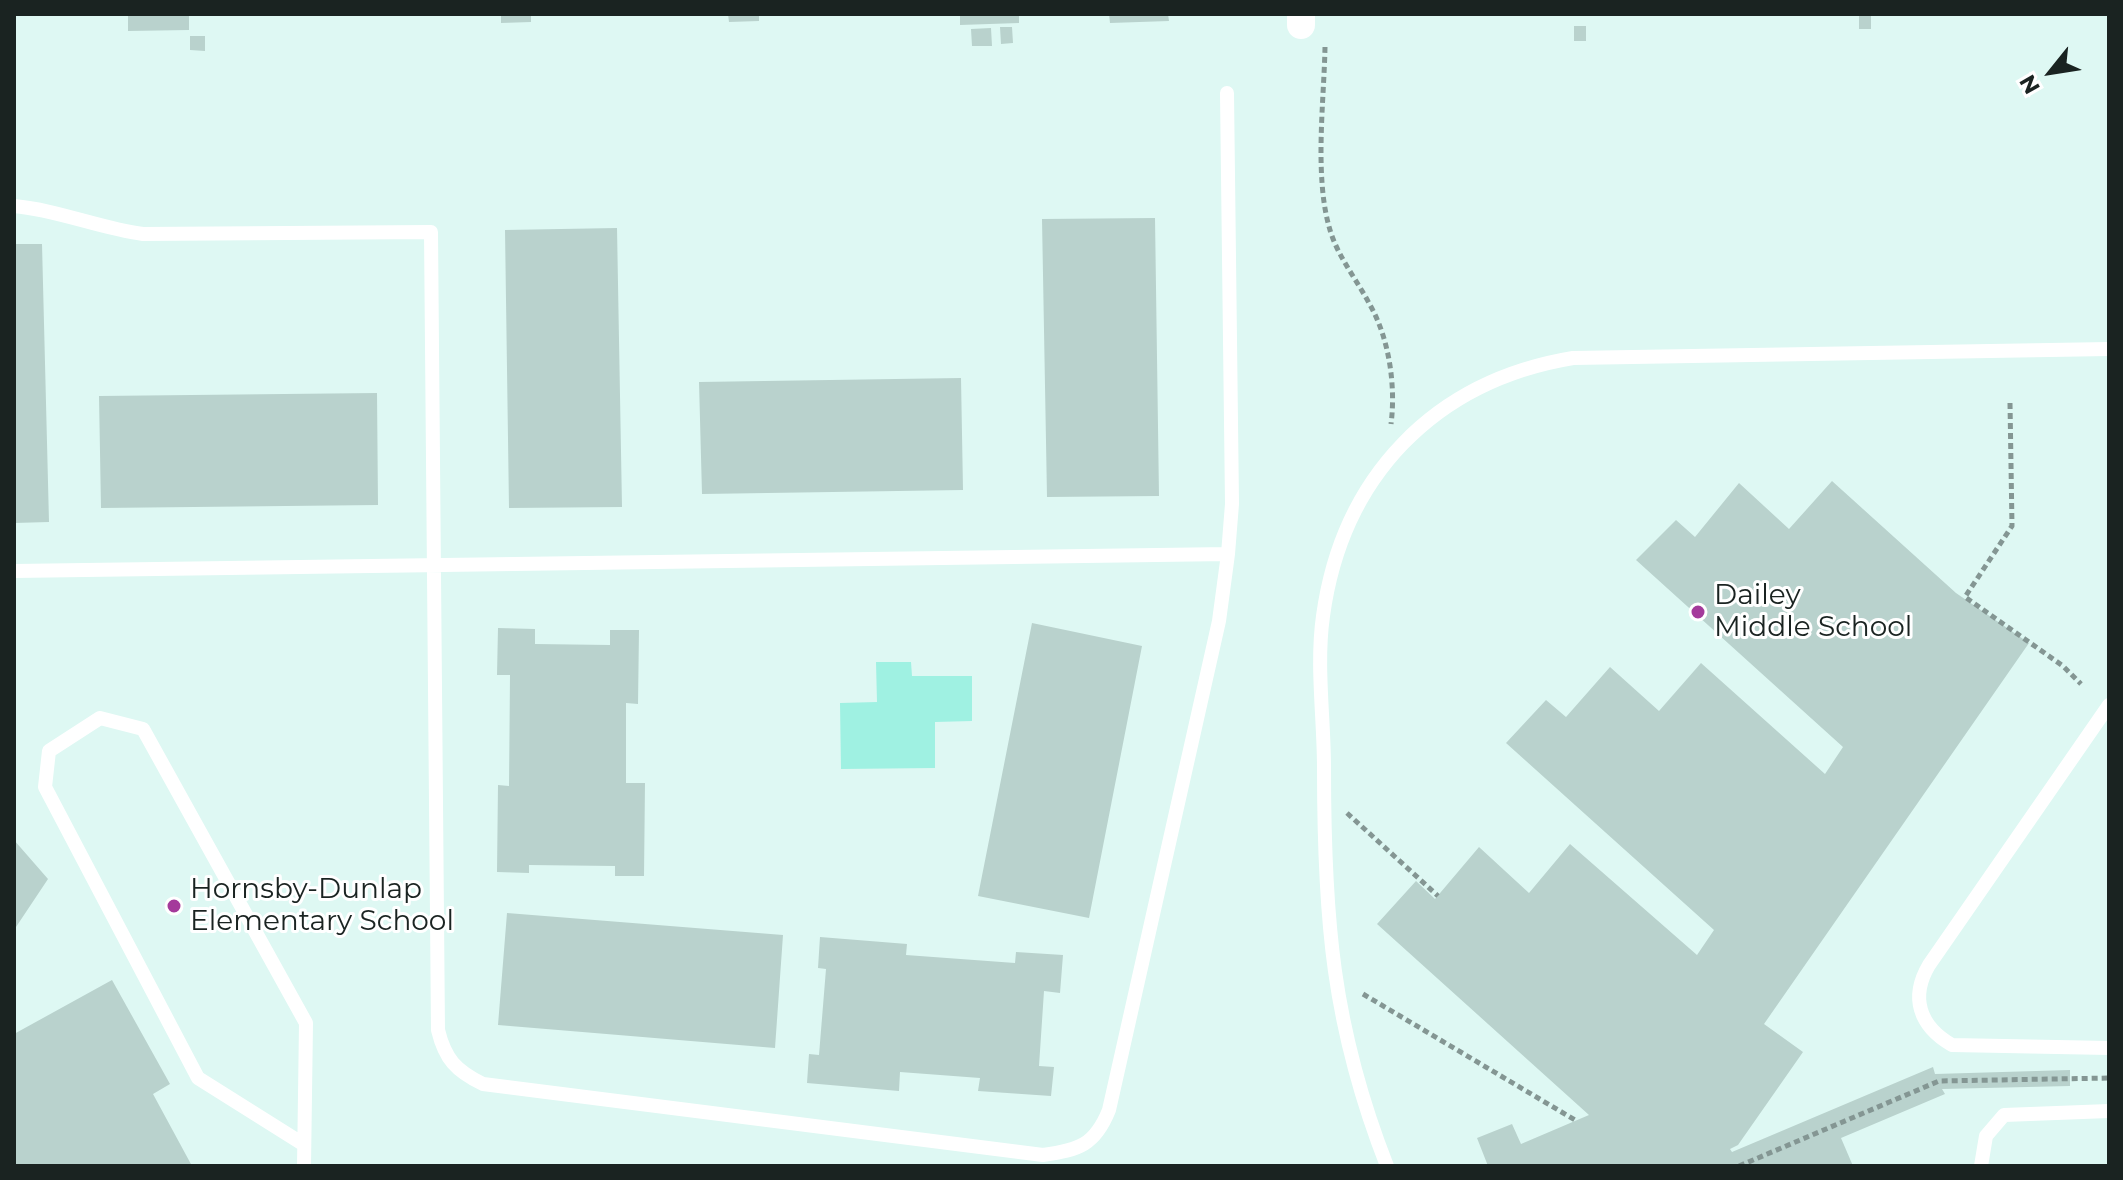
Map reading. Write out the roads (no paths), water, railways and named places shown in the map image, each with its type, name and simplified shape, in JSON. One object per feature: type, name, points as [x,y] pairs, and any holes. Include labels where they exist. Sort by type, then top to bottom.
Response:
[{"type":"lane","points":[[14,206],[34,208],[110,230],[143,234],[431,232],[438,1030],[443,1050],[453,1067],[483,1084],[1043,1155],[1085,1144],[1100,1132],[1109,1110],[1219,621],[1232,504],[1227,93]]},
{"type":"lane","points":[[1387,1166],[1353,1070],[1333,976],[1326,905],[1322,618],[1344,532],[1357,504],[1386,461],[1407,437],[1452,402],[1523,368],[1573,358],[2109,349]]},
{"type":"lane","points":[[14,571],[1228,554]]},
{"type":"lane","points":[[2109,705],[1929,965],[1921,979],[1918,1001],[1933,1032],[1952,1045],[2109,1048]]},
{"type":"lane","points":[[303,1144],[198,1078],[45,787],[49,751],[100,718],[143,729],[306,1023],[304,1166]]},
{"type":"lane","points":[[1981,1166],[1986,1136],[2004,1115],[2109,1111]]},
{"type":"place","name":"Dailey Middle School","points":[[1698,612]]},
{"type":"place","name":"Hornsby-Dunlap Elementary School","points":[[174,906]]}]
